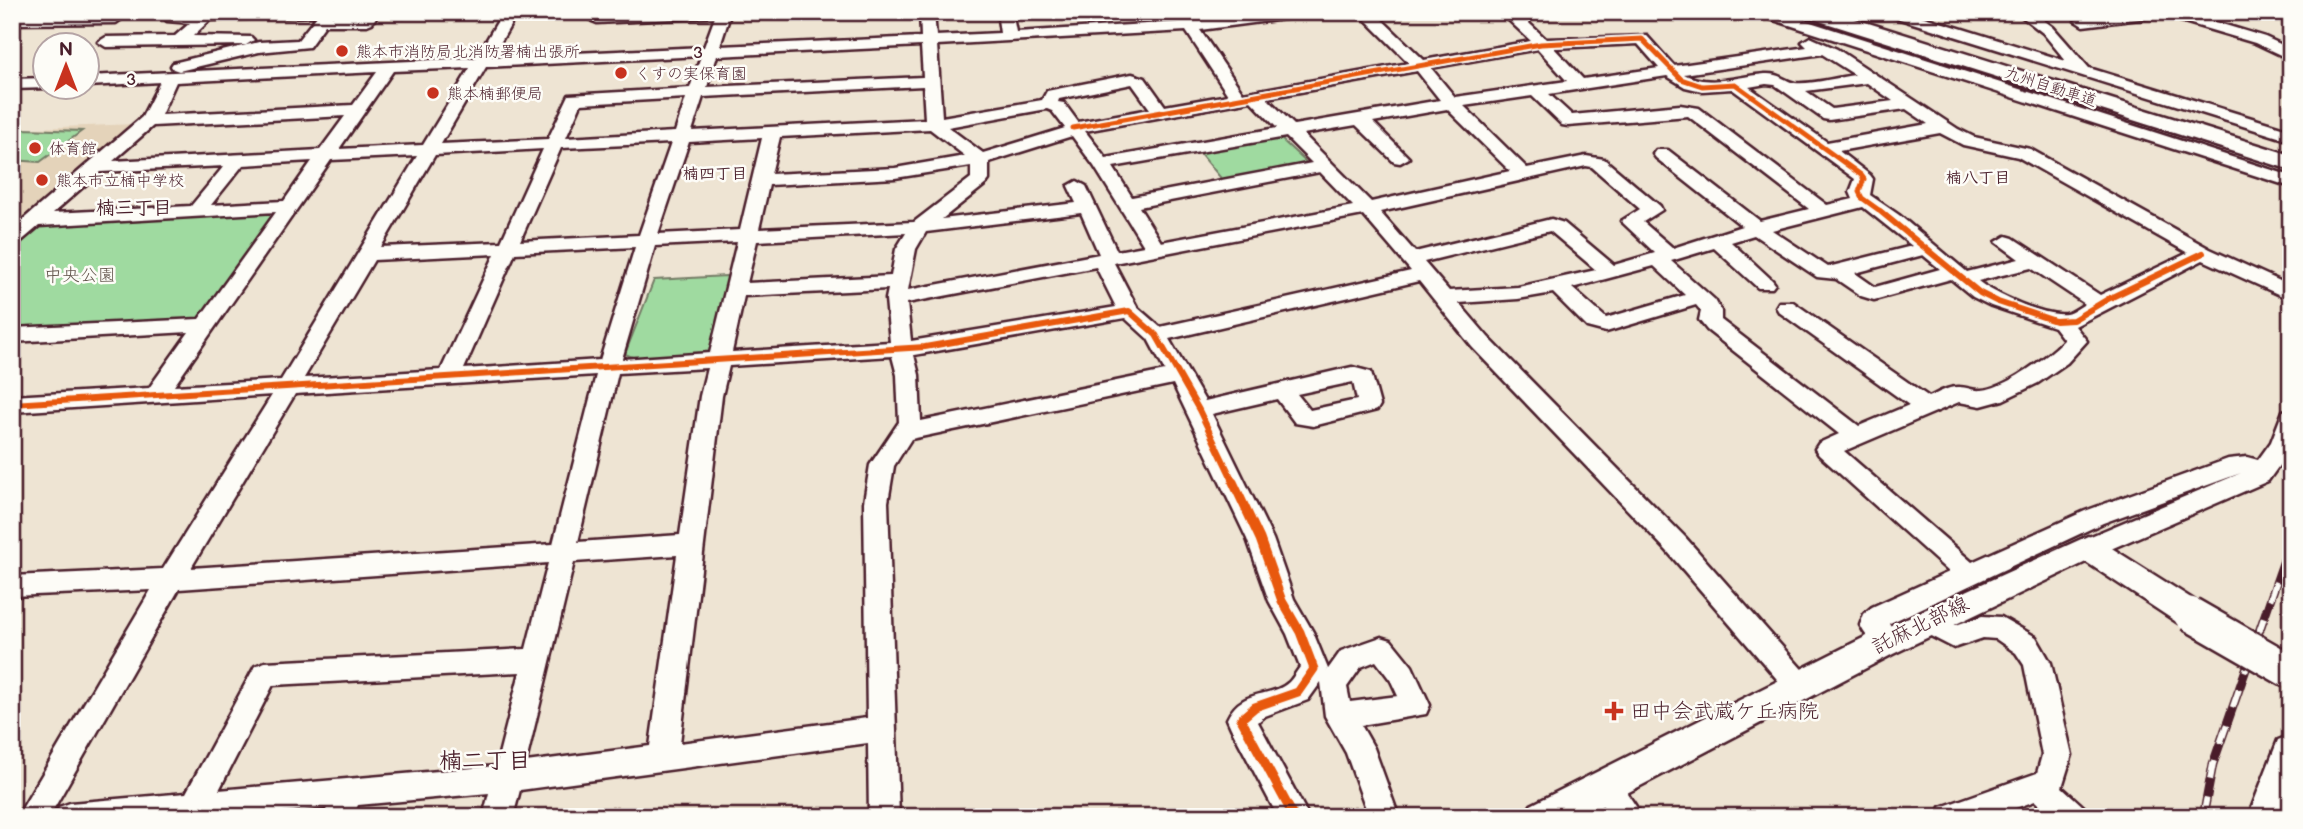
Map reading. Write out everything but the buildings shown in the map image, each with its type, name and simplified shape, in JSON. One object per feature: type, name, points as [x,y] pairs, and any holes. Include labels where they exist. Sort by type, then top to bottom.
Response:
[{"type":"highway","name":"九州自動車道","points":[[1811,12],[2291,163]]},
{"type":"highway","name":"九州自動車道","points":[[1842,12],[2291,152]]},
{"type":"main road","name":"託麻北部線","points":[[1544,817],[1798,684],[1926,621],[2088,548]]},
{"type":"main road","points":[[2088,548],[2190,614],[2291,673]]},
{"type":"main road","points":[[2267,817],[2291,751]]},
{"type":"street","points":[[12,19],[116,18],[124,12]]},
{"type":"street","points":[[179,12],[172,18],[312,15],[367,20],[373,12]]},
{"type":"street","points":[[32,817],[171,579],[511,12]]},
{"type":"street","points":[[498,817],[609,367],[722,12],[597,18],[592,12]]},
{"type":"street","points":[[927,12],[934,124],[980,159]]},
{"type":"street","points":[[1004,12],[1009,37]]},
{"type":"street","name":"3","points":[[102,80],[1009,37],[1190,26],[1249,16],[1307,12]]},
{"type":"street","points":[[1365,12],[1421,66],[1451,103],[1523,173]]},
{"type":"street","points":[[1507,12],[1579,85]]},
{"type":"street","points":[[1763,12],[2291,182]]},
{"type":"street","points":[[1892,12],[2291,136]]},
{"type":"street","points":[[2023,12],[2048,30],[2067,55],[2085,72]]},
{"type":"street","points":[[2082,21],[2164,12],[2196,16],[2260,40],[2291,55]]},
{"type":"street","points":[[2284,12],[2291,14]]},
{"type":"street","points":[[12,239],[148,121],[156,111],[169,68],[271,46],[303,44],[312,15]]},
{"type":"street","points":[[179,41],[203,16]]},
{"type":"street","points":[[1190,26],[1246,97],[1291,133],[1367,209],[1480,342],[1676,544],[1798,684]]},
{"type":"street","points":[[761,180],[895,173],[980,159],[1074,129],[1541,44],[1642,39],[1671,72],[1696,87],[1770,78],[1792,88],[1829,115],[1909,104]]},
{"type":"street","points":[[106,42],[259,40],[269,41],[271,46]]},
{"type":"street","points":[[1102,164],[1451,103],[1671,72],[1815,45],[1870,78],[1942,127],[1969,141],[2024,153],[2203,253],[2291,295]]},
{"type":"street","points":[[156,395],[389,66]]},
{"type":"street","points":[[1792,88],[1870,78]]},
{"type":"street","points":[[1048,104],[1053,95],[1132,79],[1139,81],[1160,112]]},
{"type":"street","points":[[449,377],[575,99],[931,81]]},
{"type":"street","points":[[12,84],[32,83]]},
{"type":"street","points":[[1735,84],[1864,179],[1859,192],[1866,201],[1958,275],[1998,302],[2061,321],[2073,320],[2203,253]]},
{"type":"street","points":[[1535,90],[1568,121],[1680,110],[1693,112],[1823,211]]},
{"type":"street","points":[[96,167],[934,124],[1048,104],[1058,107],[1102,164],[1156,250]]},
{"type":"street","points":[[148,121],[358,110]]},
{"type":"street","points":[[1361,120],[1400,158]]},
{"type":"street","points":[[1824,148],[1942,127]]},
{"type":"street","points":[[663,758],[711,396],[722,360],[772,132]]},
{"type":"street","points":[[1662,154],[1756,228],[1824,272],[1838,271],[1925,248]]},
{"type":"street","points":[[884,817],[876,502],[882,466],[910,423],[908,375],[901,348],[897,290],[906,249],[919,227],[980,180],[980,159]]},
{"type":"street","points":[[197,211],[238,160]]},
{"type":"street","points":[[736,290],[897,290],[1107,259],[1367,209],[1592,160],[1653,210],[1630,221],[1710,308],[1709,320],[1857,436]]},
{"type":"street","points":[[1127,204],[1325,166]]},
{"type":"street","points":[[1077,186],[1129,311],[1156,335],[1199,410],[1260,539],[1282,601],[1300,632],[1314,669],[1298,692],[1255,707],[1241,719],[1294,817]]},
{"type":"street","points":[[1445,298],[1518,293],[1558,286],[1756,228],[1866,201]]},
{"type":"street","points":[[36,220],[288,206]]},
{"type":"street","points":[[367,254],[919,227],[1087,208]]},
{"type":"street","points":[[1156,335],[1418,266],[1551,225],[1557,227],[1611,272]]},
{"type":"street","points":[[1717,240],[1765,284]]},
{"type":"street","points":[[2006,242],[2101,305]]},
{"type":"street","points":[[1838,271],[1874,294],[2035,261]]},
{"type":"street","points":[[1558,286],[1594,321],[1606,325],[1700,298]]},
{"type":"street","points":[[1786,307],[1927,407]]},
{"type":"street","points":[[12,404],[925,347],[1129,311]]},
{"type":"street","points":[[1969,575],[1827,449],[1957,394],[1989,398],[2030,378],[2059,358],[2076,341],[2061,321]]},
{"type":"street","points":[[12,335],[206,325]]},
{"type":"street","points":[[903,433],[1179,375]]},
{"type":"street","points":[[1199,410],[1282,389]]},
{"type":"street","points":[[2088,548],[2262,473],[2282,444],[2291,417]]},
{"type":"street","points":[[1887,640],[1873,625],[1881,615],[2094,517],[2236,465],[2247,465],[2262,473]]},
{"type":"street","points":[[12,586],[171,579],[692,544]]},
{"type":"street","points":[[1926,621],[1954,637],[1982,627],[2001,628],[2026,645],[2037,663],[2057,755],[2050,782],[1952,817]]},
{"type":"street","points":[[192,811],[265,674],[537,660]]},
{"type":"street","points":[[1339,716],[1359,748],[1384,817]]},
{"type":"street","points":[[70,817],[343,804],[508,778],[882,729]]},
{"type":"street","points":[[1604,785],[1628,817]]},
{"type":"street","points":[[2040,786],[2073,817]]},
{"type":"shaded area","name":"熊本市立楠中学校","points":[[135,124],[12,232],[12,129]]},
{"type":"green space","name":"体育館","points":[[23,129],[82,131],[40,162],[12,160],[12,137]]},
{"type":"green space","points":[[1280,138],[1308,164],[1224,182],[1199,152]]},
{"type":"green space","name":"中央公園","points":[[275,210],[279,213],[202,318],[195,322],[12,333],[12,249],[43,223]]},
{"type":"green space","points":[[726,276],[735,283],[712,352],[635,358],[625,354],[654,280]]},
{"type":"railway","points":[[2203,817],[2213,764],[2291,540]]},
{"type":"cycle path","points":[[1073,128],[1541,44],[1642,39],[1681,79],[1702,86],[1735,84],[1861,175],[1864,179],[1859,192],[1862,198],[1892,219],[1980,293],[1998,302],[2055,321],[2073,320],[2108,299],[2203,253]]},
{"type":"cycle path","points":[[12,404],[925,347],[1129,311],[1156,335],[1199,410],[1260,539],[1282,601],[1300,632],[1314,669],[1298,692],[1255,707],[1241,719],[1294,817]]},
{"type":"place","name":"熊本市消防局北消防署楠出張所","points":[[342,51]]},
{"type":"place","name":"くすの実保育園","points":[[621,73]]},
{"type":"place","name":"熊本楠郵便局","points":[[433,93]]},
{"type":"place","name":"体育館","points":[[35,148]]},
{"type":"place","name":"熊本市立楠中学校","points":[[42,180]]},
{"type":"place","name":"田中会武蔵ケ丘病院","points":[[1614,711]]},
{"type":"district","name":"楠四丁目","points":[[715,173]]},
{"type":"district","name":"楠八丁目","points":[[1978,177]]},
{"type":"district","name":"楠三丁目","points":[[134,207]]},
{"type":"district","name":"楠二丁目","points":[[485,760]]}]
